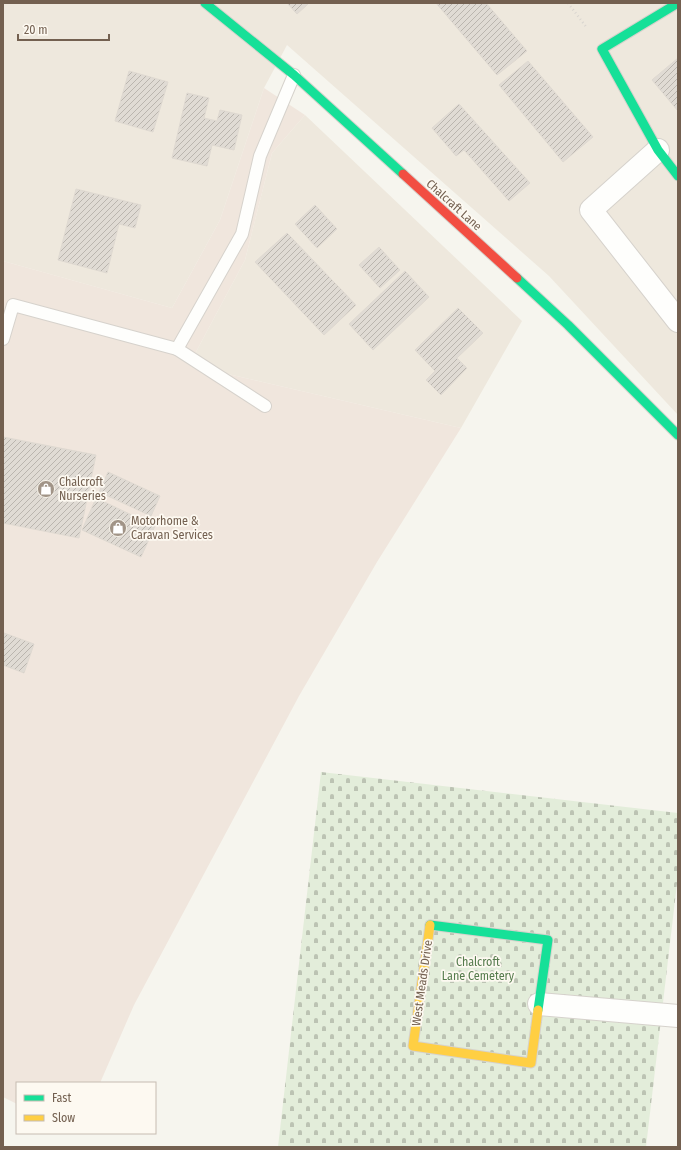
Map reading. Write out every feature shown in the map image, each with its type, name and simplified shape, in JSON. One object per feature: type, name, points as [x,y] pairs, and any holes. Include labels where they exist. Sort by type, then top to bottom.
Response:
[{"type":"street","name":"Chalcraft Lane","points":[[205,3],[294,75],[568,325],[678,435]]},
{"type":"street","points":[[678,3],[602,49],[658,150],[678,176]]},
{"type":"street","points":[[658,150],[591,210],[678,321]]},
{"type":"street","name":"West Meads Drive","points":[[430,925],[548,940],[539,1004],[531,1063],[414,1046],[430,925]]},
{"type":"street","points":[[539,1004],[678,1016]]},
{"type":"lane","points":[[177,349],[242,234],[260,156],[294,75]]},
{"type":"lane","points":[[3,339],[13,304],[177,349],[265,406]]},
{"type":"shaded area","points":[[3,3],[678,3],[678,415],[549,276],[287,45],[264,88],[220,220],[172,308],[3,261]]},
{"type":"shaded area","points":[[264,88],[305,115],[272,153],[245,260],[189,365],[461,428],[377,562],[299,696],[134,1005],[100,1082],[16,1082],[16,1104],[3,1097],[3,261],[172,308],[220,220]]},
{"type":"shaded area","points":[[305,115],[522,321],[461,428],[189,365],[245,260],[272,153]]},
{"type":"green space","name":"Chalcroft Lane Cemetery","points":[[321,772],[678,813],[678,875],[646,1147],[278,1147]]},
{"type":"building","points":[[287,3],[309,3],[297,14]]},
{"type":"building","points":[[436,3],[486,3],[527,51],[497,75]]},
{"type":"building","points":[[678,58],[678,111],[652,80]]},
{"type":"building","points":[[528,61],[593,137],[563,162],[499,85]]},
{"type":"building","points":[[129,71],[168,82],[153,132],[115,121]]},
{"type":"building","points":[[187,93],[209,98],[204,118],[217,121],[220,110],[242,115],[234,150],[212,145],[207,166],[172,158]]},
{"type":"building","points":[[459,104],[530,183],[509,201],[464,150],[456,156],[432,128]]},
{"type":"building","points":[[76,189],[141,205],[135,228],[119,224],[107,273],[58,260]]},
{"type":"building","points":[[315,205],[337,229],[317,248],[295,224]]},
{"type":"building","points":[[287,233],[356,305],[324,335],[255,262]]},
{"type":"building","points":[[379,247],[400,270],[380,288],[359,265]]},
{"type":"building","points":[[405,271],[429,297],[373,350],[349,324]]},
{"type":"building","points":[[458,308],[483,333],[457,358],[467,368],[441,395],[426,380],[435,371],[415,350]]},
{"type":"building","name":"Chalcroft Nurseries","points":[[3,437],[96,455],[79,538],[3,523]]},
{"type":"building","points":[[108,472],[160,496],[151,516],[99,492]]},
{"type":"building","name":"Motorhome & Caravan Services","points":[[96,498],[155,526],[141,557],[82,530]]},
{"type":"building","points":[[4,633],[34,644],[24,673],[3,665]]},
{"type":"traffic: fast","points":[[205,3],[294,75],[403,174]]},
{"type":"traffic: fast","points":[[678,3],[602,49],[658,150],[678,176]]},
{"type":"traffic: fast","points":[[517,278],[568,325],[678,435]]},
{"type":"traffic: fast","points":[[430,925],[548,940],[538,1010]]},
{"type":"traffic: slow","points":[[430,925],[413,1046],[531,1063],[538,1010]]},
{"type":"traffic: jam","points":[[403,174],[517,278]]},
{"type":"place","name":"Chalcroft Nurseries","points":[[46,489]]},
{"type":"place","name":"Motorhome & Caravan Services","points":[[118,528]]}]
